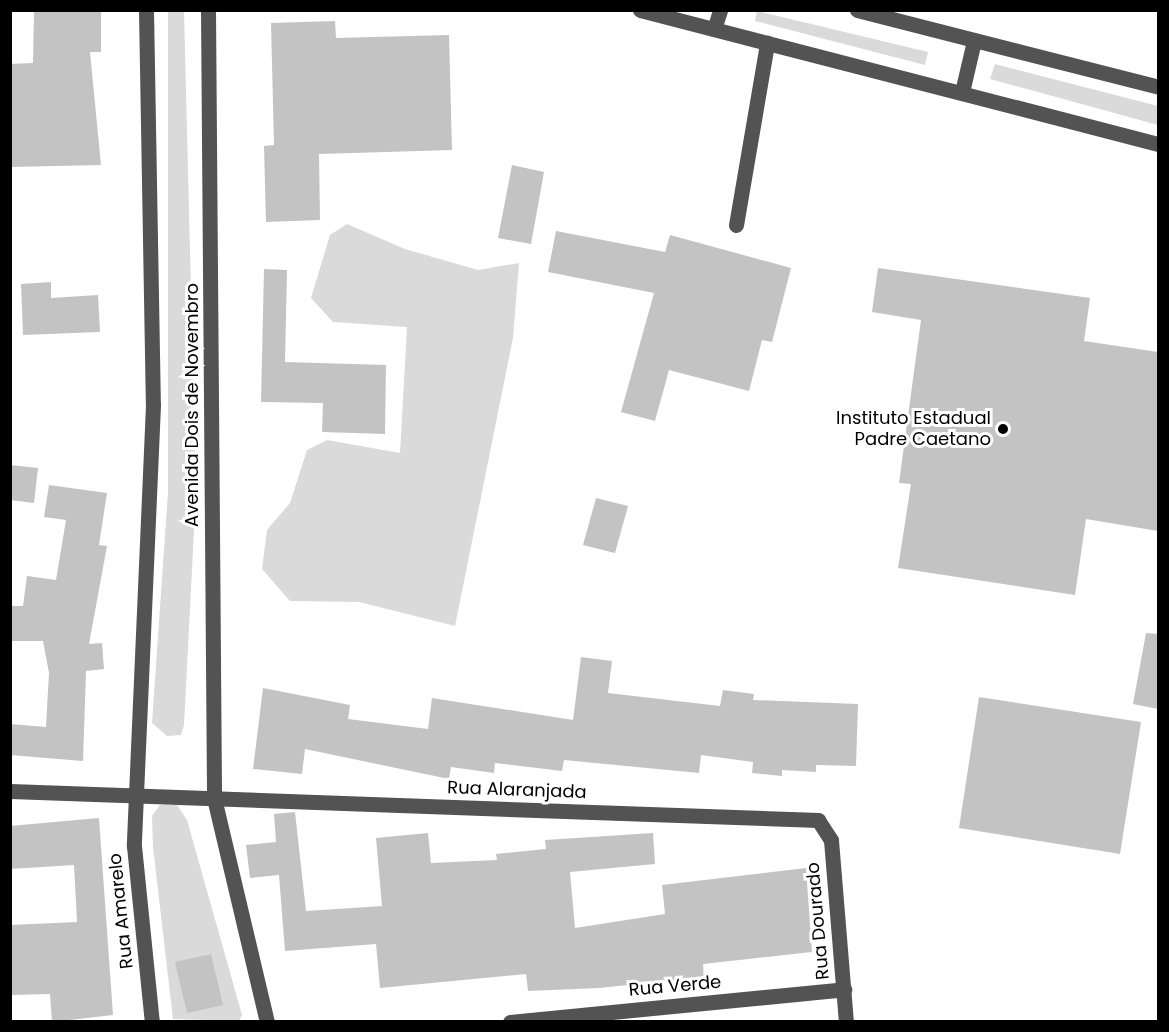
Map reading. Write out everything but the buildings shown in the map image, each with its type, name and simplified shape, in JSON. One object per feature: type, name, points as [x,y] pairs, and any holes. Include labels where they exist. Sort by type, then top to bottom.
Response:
[{"type":"street","points":[[10,791],[137,796],[153,405],[146,10]]},
{"type":"street","name":"Avenida Dois de Novembro","points":[[208,10],[214,798],[267,1022]]},
{"type":"street","points":[[640,10],[1158,144]]},
{"type":"street","points":[[714,29],[720,10]]},
{"type":"street","points":[[857,10],[1158,87]]},
{"type":"street","points":[[962,92],[974,40]]},
{"type":"street","points":[[736,225],[767,43]]},
{"type":"street","name":"Rua Alaranjada","points":[[137,796],[818,820]]},
{"type":"street","name":"Rua Amarelo","points":[[137,796],[134,846],[152,1022]]},
{"type":"street","name":"Rua Dourado","points":[[818,820],[831,840],[846,1022]]},
{"type":"street","name":"Rua Verde","points":[[510,1022],[844,989]]},
{"type":"shaded area","points":[[184,10],[196,492],[184,725],[181,735],[167,736],[152,723],[168,492],[168,11]]},
{"type":"shaded area","points":[[757,11],[928,52],[925,65],[755,21]]},
{"type":"shaded area","points":[[995,64],[1158,106],[1158,125],[990,79]]},
{"type":"shaded area","points":[[347,224],[405,249],[478,270],[519,263],[513,338],[455,626],[359,602],[290,601],[262,569],[267,530],[290,503],[307,450],[327,440],[400,453],[407,327],[333,322],[311,298],[330,235]]},
{"type":"shaded area","points":[[160,805],[177,805],[187,820],[242,1015],[239,1021],[173,1019],[153,847],[152,816]]},
{"type":"place","name":"Instituto Estadual Padre Caetano","points":[[1003,429]]}]
